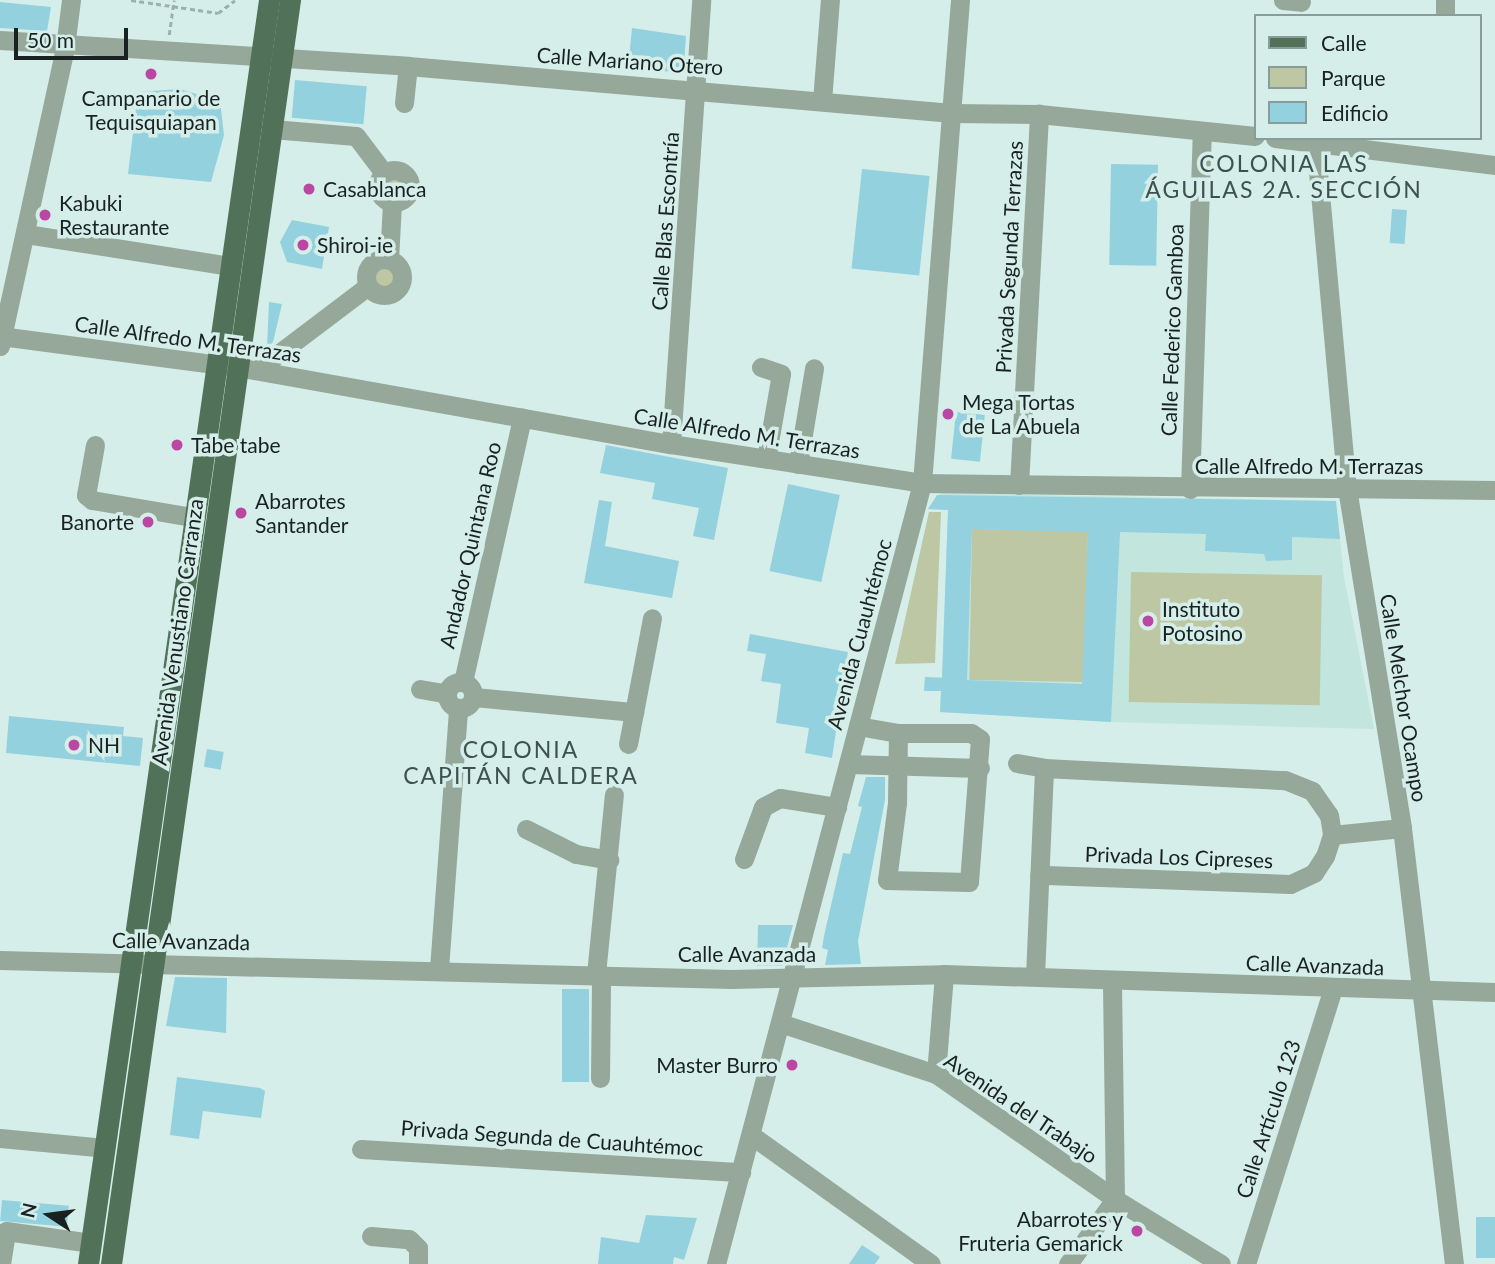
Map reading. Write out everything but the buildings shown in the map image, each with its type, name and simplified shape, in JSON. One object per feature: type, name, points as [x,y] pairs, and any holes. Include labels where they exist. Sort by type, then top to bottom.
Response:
[{"type":"main road","name":"Avenida Venustiano Carranza","points":[[111,1264],[272,128],[269,0]]},
{"type":"main road","name":"Avenida Venustiano Carranza","points":[[89,1254],[128,962],[193,517],[237,367],[232,266],[272,59],[290,0]]},
{"type":"street","points":[[1,339],[65,47],[71,0]]},
{"type":"street","name":"Calle Blas Escontría","points":[[671,444],[698,88],[701,0]]},
{"type":"street","points":[[822,101],[830,0]]},
{"type":"street","name":"Avenida Cuauhtémoc","points":[[716,1264],[922,483],[960,0]]},
{"type":"street","name":"Calle Mariano Otero","points":[[0,40],[65,47],[408,66],[698,88],[952,113],[1039,114],[1254,136]]},
{"type":"street","points":[[404,103],[408,66]]},
{"type":"street","name":"Privada Segunda Terrazas","points":[[1019,485],[1039,114]]},
{"type":"street","points":[[272,128],[356,136],[384,173]]},
{"type":"street","name":"Calle Federico Gamboa","points":[[1189,489],[1202,131]]},
{"type":"street","points":[[1315,140],[1495,165]]},
{"type":"street","name":"Calle Melchor Ocampo","points":[[1315,140],[1347,488],[1402,828],[1454,1264]]},
{"type":"street","points":[[384,173],[399,170],[410,181],[407,197],[392,203]]},
{"type":"street","points":[[384,173],[379,193],[392,203]]},
{"type":"street","points":[[389,260],[372,264],[366,274],[368,286],[382,296],[397,289],[401,272],[389,260],[392,203]]},
{"type":"street","points":[[26,234],[232,266]]},
{"type":"street","points":[[237,367],[368,286]]},
{"type":"street","name":"Calle Alfredo M. Terrazas","points":[[1,339],[237,367],[671,444],[922,483],[1189,489],[1347,488],[1495,493]]},
{"type":"street","points":[[761,368],[781,374],[766,459]]},
{"type":"street","points":[[797,464],[814,369]]},
{"type":"street","name":"Andador Quintana Roo","points":[[439,968],[460,695],[522,418]]},
{"type":"street","points":[[95,445],[86,495],[92,500],[193,517]]},
{"type":"street","points":[[628,744],[652,618]]},
{"type":"street","points":[[420,688],[460,695],[634,712]]},
{"type":"street","points":[[859,726],[898,733],[971,733],[980,739],[980,768],[969,882],[941,884],[887,880],[898,767],[898,733]]},
{"type":"street","points":[[1017,763],[1044,768],[1285,780],[1312,791],[1329,815],[1332,835],[1402,828]]},
{"type":"street","points":[[849,764],[980,768]]},
{"type":"street","points":[[1035,976],[1044,768]]},
{"type":"street","points":[[600,1078],[599,974],[614,795]]},
{"type":"street","points":[[744,859],[763,807],[780,798],[837,807]]},
{"type":"street","points":[[526,829],[576,854],[609,860]]},
{"type":"street","name":"Privada Los Cipreses","points":[[1039,875],[1290,884],[1314,873],[1332,835]]},
{"type":"street","name":"Calle Avanzada","points":[[0,960],[152,961],[792,977],[944,974],[1420,992],[1495,992]]},
{"type":"street","points":[[936,1074],[944,974]]},
{"type":"street","points":[[1068,1264],[1115,1199],[1112,980]]},
{"type":"street","name":"Calle Artículo 123","points":[[1246,1264],[1333,988]]},
{"type":"street","name":"Avenida del Trabajo","points":[[780,1023],[936,1074],[1115,1199],[1221,1264]]},
{"type":"street","points":[[751,1135],[930,1264]]},
{"type":"street","points":[[0,1138],[105,1147]]},
{"type":"street","name":"Privada Segunda de Cuauhtémoc","points":[[361,1149],[741,1172]]},
{"type":"street","points":[[1,1252],[6,1231],[89,1254]]},
{"type":"street","points":[[371,1236],[410,1238],[418,1248],[418,1264]]},
{"type":"path","points":[[131,0],[218,13],[235,0]]},
{"type":"path","points":[[166,52],[174,0]]},
{"type":"shaded area","name":"Instituto Potosino","points":[[941,493],[1336,501],[1344,577],[1374,729],[1111,722],[940,712],[941,691],[924,691],[925,677],[942,677],[948,510],[928,509]]},
{"type":"green space","points":[[394,173],[403,177],[407,186],[403,195],[394,199],[385,195],[381,186],[385,177]]},
{"type":"green space","points":[[384,263],[394,267],[398,277],[394,287],[384,291],[374,287],[370,277],[374,267]]},
{"type":"green space","points":[[929,512],[941,512],[935,663],[895,664]]},
{"type":"green space","points":[[972,529],[1088,531],[1085,682],[969,680]]},
{"type":"green space","points":[[1131,572],[1322,575],[1320,705],[1129,702]]},
{"type":"place","name":"Campanario de Tequisquiapan","points":[[151,74]]},
{"type":"place","name":"Casablanca","points":[[309,189]]},
{"type":"place","name":"Kabuki Restaurante","points":[[45,215]]},
{"type":"place","name":"Shiroi-ie","points":[[303,245]]},
{"type":"place","name":"Mega Tortas de La Abuela","points":[[948,414]]},
{"type":"place","name":"Tabe tabe","points":[[177,445]]},
{"type":"place","name":"Abarrotes Santander","points":[[241,513]]},
{"type":"place","name":"Banorte","points":[[148,522]]},
{"type":"place","name":"Instituto Potosino","points":[[1148,621]]},
{"type":"place","name":"NH","points":[[74,745]]},
{"type":"place","name":"Master Burro","points":[[792,1065]]},
{"type":"place","name":"Abarrotes y Fruteria Gemarick","points":[[1137,1231]]},
{"type":"district","name":"COLONIA LAS ÁGUILAS 2A. SECCIÓN","points":[[1284,176]]},
{"type":"district","name":"COLONIA CAPITÁN CALDERA","points":[[521,762]]}]
